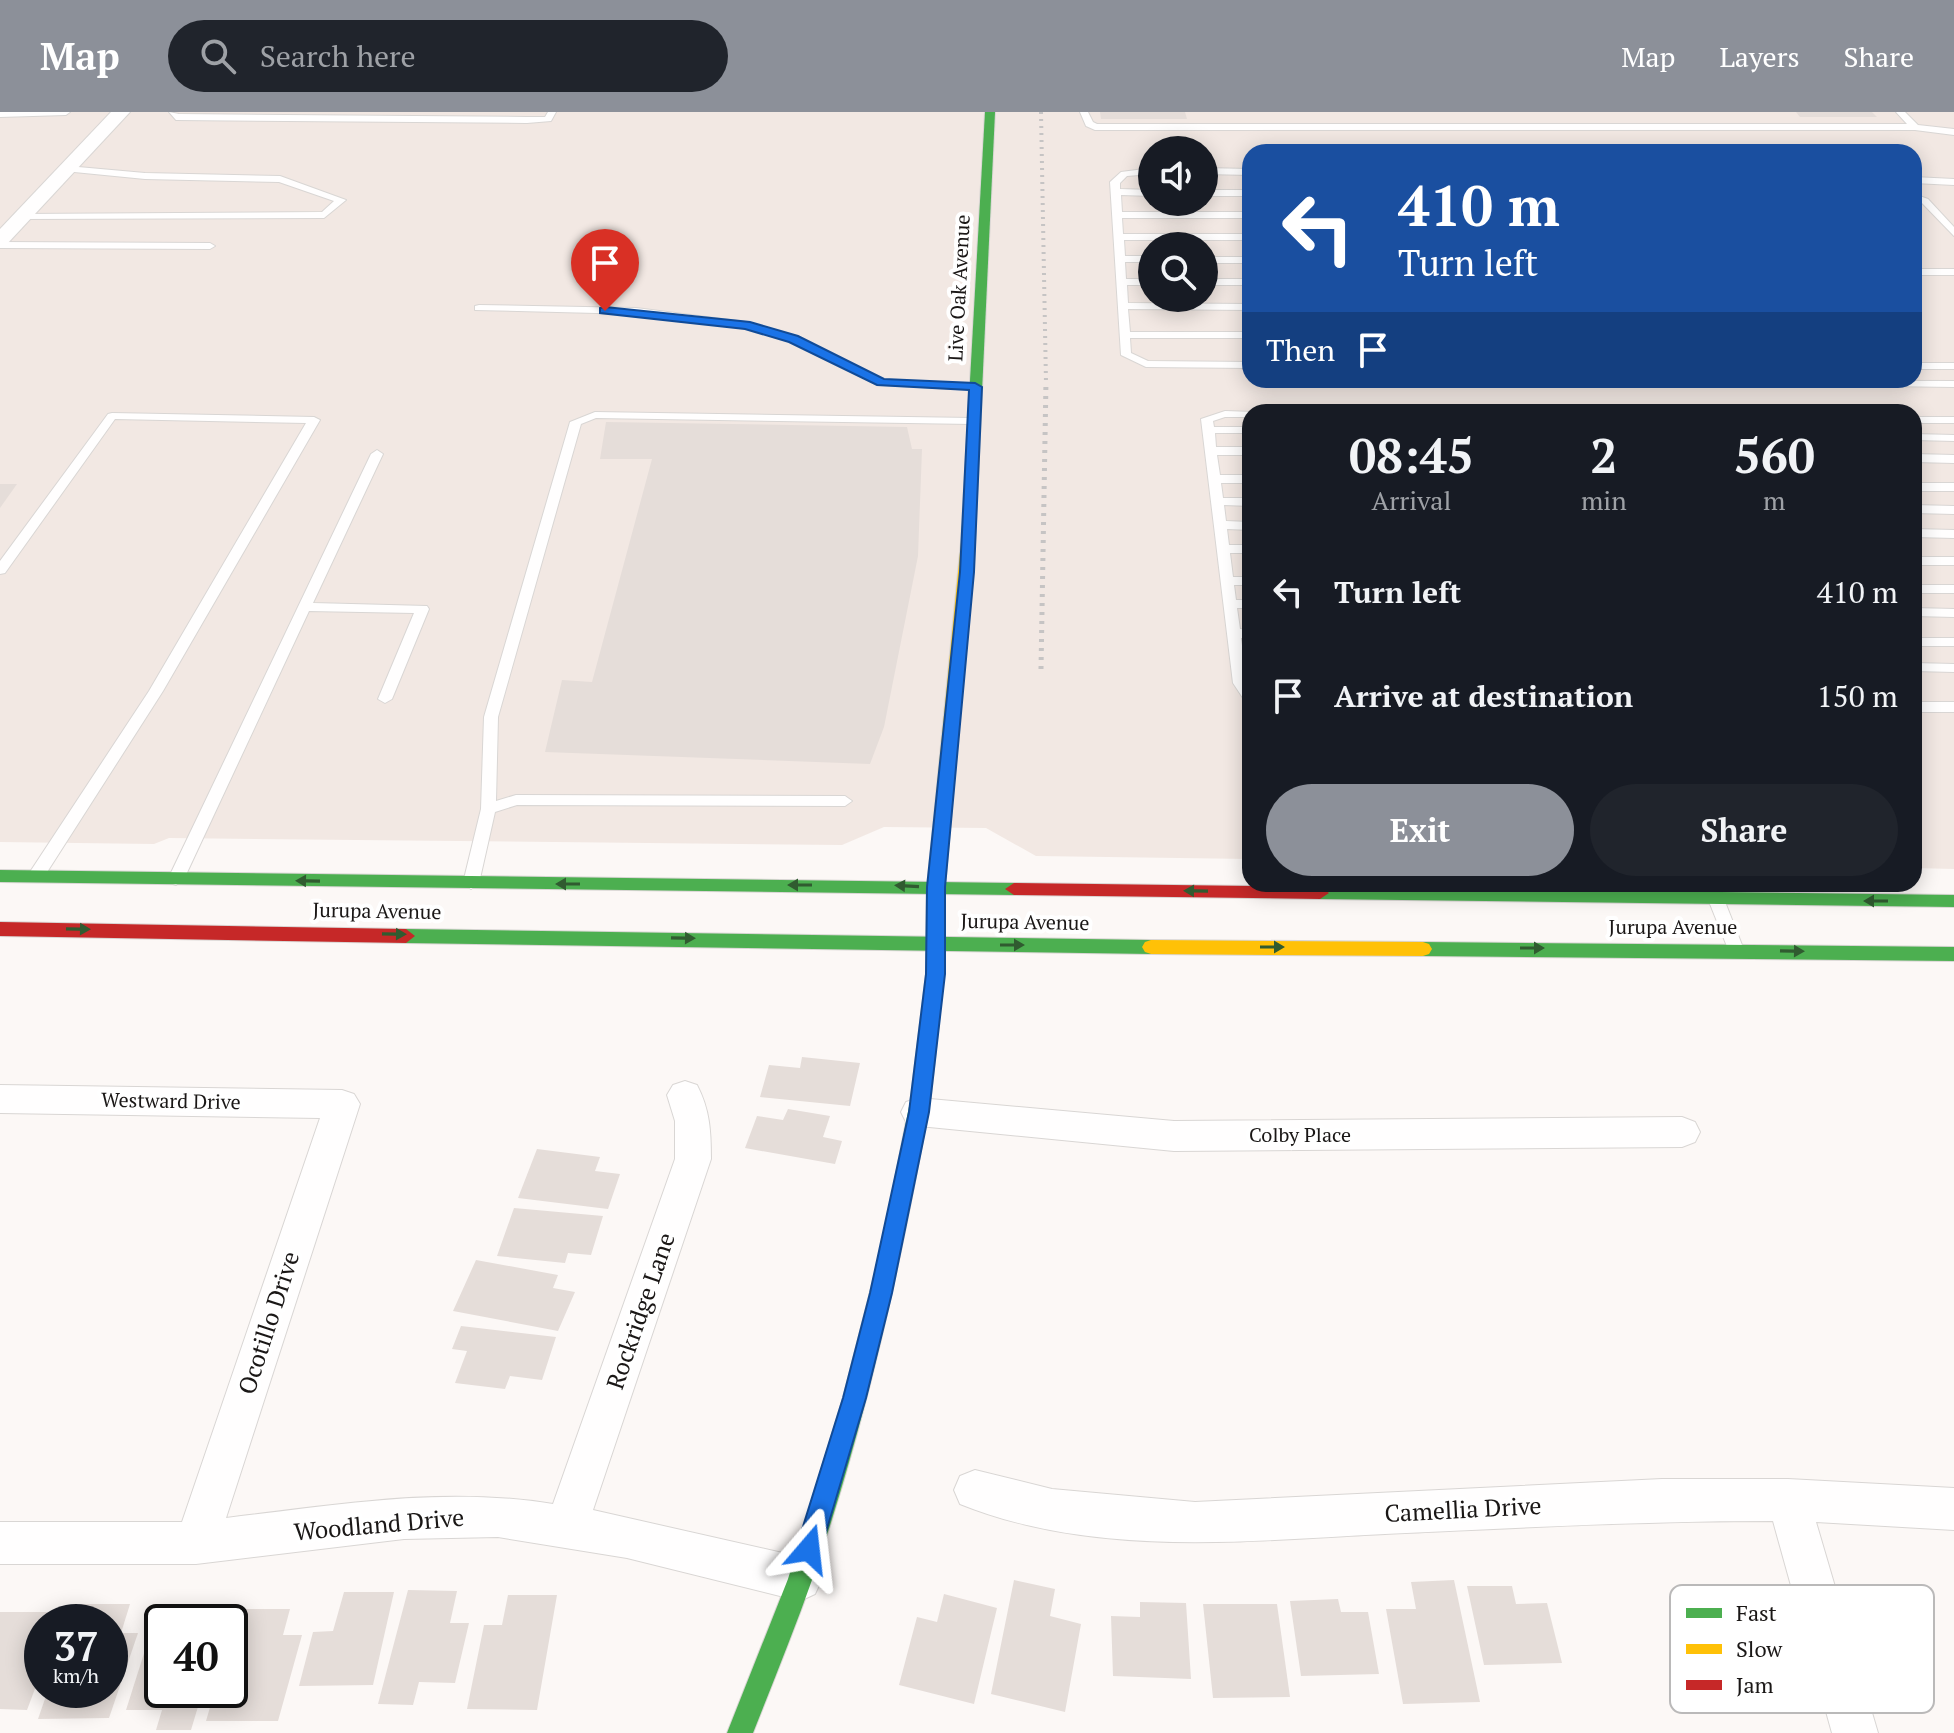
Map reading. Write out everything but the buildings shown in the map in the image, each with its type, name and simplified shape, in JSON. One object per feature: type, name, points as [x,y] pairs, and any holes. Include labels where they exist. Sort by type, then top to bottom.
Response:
[{"type":"main road","name":"Live Oak Avenue","points":[[740,1733],[800,1579],[854,1398],[894,1241],[919,1112],[935,974],[936,887],[967,572],[972,421],[990,112]]},
{"type":"main road","name":"Jurupa Avenue","points":[[0,876],[1242,889]]},
{"type":"main road","name":"Jurupa Avenue","points":[[1714,892],[1954,901]]},
{"type":"main road","name":"Jurupa Avenue","points":[[0,929],[934,941],[1002,945],[1954,954]]},
{"type":"street","points":[[0,243],[121,112]]},
{"type":"street","name":"Rockridge Lane","points":[[567,1525],[693,1159],[693,1121],[685,1095]]},
{"type":"street","name":"Westward Drive","points":[[0,1099],[342,1104]]},
{"type":"street","name":"Ocotillo Drive","points":[[196,1543],[342,1104]]},
{"type":"street","name":"Colby Place","points":[[919,1112],[1174,1136],[1682,1132]]},
{"type":"street","name":"Camellia Drive","points":[[975,1490],[1052,1510],[1195,1523],[1662,1500],[1788,1500],[1954,1509]]},
{"type":"street","points":[[1788,1500],[1812,1585]]},
{"type":"street","name":"Woodland Drive","points":[[0,1543],[196,1543],[404,1518],[498,1516],[567,1525],[800,1579]]},
{"type":"street","points":[[1849,1713],[1855,1733]]},
{"type":"lane","points":[[0,114],[66,112]]},
{"type":"lane","points":[[173,112],[176,117],[527,120],[548,119],[552,112]]},
{"type":"lane","points":[[1084,112],[1089,124],[1095,127],[1915,127],[1954,132]]},
{"type":"lane","points":[[1900,112],[1915,127]]},
{"type":"lane","points":[[22,217],[324,215],[341,200],[280,179],[145,176],[67,169]]},
{"type":"lane","points":[[1218,171],[1242,172]]},
{"type":"lane","points":[[1138,172],[1124,174],[1115,182],[1126,355],[1146,364],[1242,365]]},
{"type":"lane","points":[[1922,180],[1954,182]]},
{"type":"lane","points":[[1116,192],[1138,193]]},
{"type":"lane","points":[[1218,193],[1242,193]]},
{"type":"lane","points":[[1922,200],[1954,233]]},
{"type":"lane","points":[[1117,215],[1242,215]]},
{"type":"lane","points":[[1119,237],[1242,237]]},
{"type":"lane","points":[[0,243],[210,246]]},
{"type":"lane","points":[[1120,259],[1138,259]]},
{"type":"lane","points":[[1218,260],[1242,260]]},
{"type":"lane","points":[[1922,272],[1954,272]]},
{"type":"lane","points":[[1122,282],[1138,282]]},
{"type":"lane","points":[[1218,282],[1242,282]]},
{"type":"lane","points":[[1123,306],[1242,307]]},
{"type":"lane","points":[[479,308],[636,311],[746,325],[794,339],[882,383],[975,387]]},
{"type":"lane","points":[[1125,335],[1242,335]]},
{"type":"lane","points":[[1922,366],[1954,366]]},
{"type":"lane","points":[[1922,384],[1954,384]]},
{"type":"lane","points":[[471,883],[488,809],[491,717],[576,422],[595,415],[972,421]]},
{"type":"lane","points":[[1242,415],[1207,419],[1234,633],[1242,654]]},
{"type":"lane","points":[[0,570],[112,416],[314,420],[156,691],[36,876]]},
{"type":"lane","points":[[1922,420],[1954,420]]},
{"type":"lane","points":[[1208,430],[1242,430]]},
{"type":"lane","points":[[1922,437],[1954,438]]},
{"type":"lane","points":[[1211,451],[1242,451]]},
{"type":"lane","points":[[176,879],[377,454]]},
{"type":"lane","points":[[1922,458],[1954,459]]},
{"type":"lane","points":[[1214,479],[1242,479]]},
{"type":"lane","points":[[1922,487],[1954,487]]},
{"type":"lane","points":[[1217,501],[1242,502]]},
{"type":"lane","points":[[1922,509],[1954,510]]},
{"type":"lane","points":[[1220,525],[1242,526]]},
{"type":"lane","points":[[1922,533],[1954,534]]},
{"type":"lane","points":[[1223,549],[1242,549]]},
{"type":"lane","points":[[1922,561],[1954,561]]},
{"type":"lane","points":[[1227,581],[1242,581]]},
{"type":"lane","points":[[1922,589],[1954,589]]},
{"type":"lane","points":[[1230,604],[1242,604]]},
{"type":"lane","points":[[306,607],[422,609],[385,699]]},
{"type":"lane","points":[[1922,612],[1954,613]]},
{"type":"lane","points":[[1234,633],[1242,634]]},
{"type":"lane","points":[[1922,642],[1954,642]]},
{"type":"lane","points":[[1922,667],[1954,668]]},
{"type":"lane","points":[[1922,707],[1954,707]]},
{"type":"lane","points":[[488,809],[516,800],[845,801]]},
{"type":"lane","points":[[1714,892],[1736,950]]},
{"type":"shaded area","points":[[0,112],[1954,112],[1954,869],[1922,868],[1922,404],[1242,404],[1242,859],[1036,856],[986,828],[884,827],[842,845],[169,838],[154,844],[0,842]]},
{"type":"railway","points":[[1041,112],[1046,382]]},
{"type":"railway","points":[[1041,669],[1046,382]]},
{"type":"traffic: fast","points":[[968,542],[990,112]]},
{"type":"traffic: fast","points":[[0,876],[1014,889]]},
{"type":"traffic: fast","points":[[1320,893],[1954,901]]},
{"type":"traffic: fast","points":[[406,936],[1151,947]]},
{"type":"traffic: fast","points":[[1423,949],[1954,954]]},
{"type":"traffic: fast","points":[[740,1733],[800,1579],[854,1398],[894,1241],[921,1096]]},
{"type":"traffic: slow","points":[[921,1096],[935,974],[936,887],[968,542]]},
{"type":"traffic: slow","points":[[1151,947],[1423,949]]},
{"type":"traffic: jam","points":[[1014,889],[1242,892]]},
{"type":"traffic: jam","points":[[1244,892],[1320,893]]},
{"type":"traffic: jam","points":[[0,929],[406,936]]},
{"type":"route","points":[[605,311],[636,311],[746,325],[794,339],[882,383],[975,387],[967,572],[936,887],[935,974],[919,1112],[881,1293],[854,1398],[809,1549]]}]
